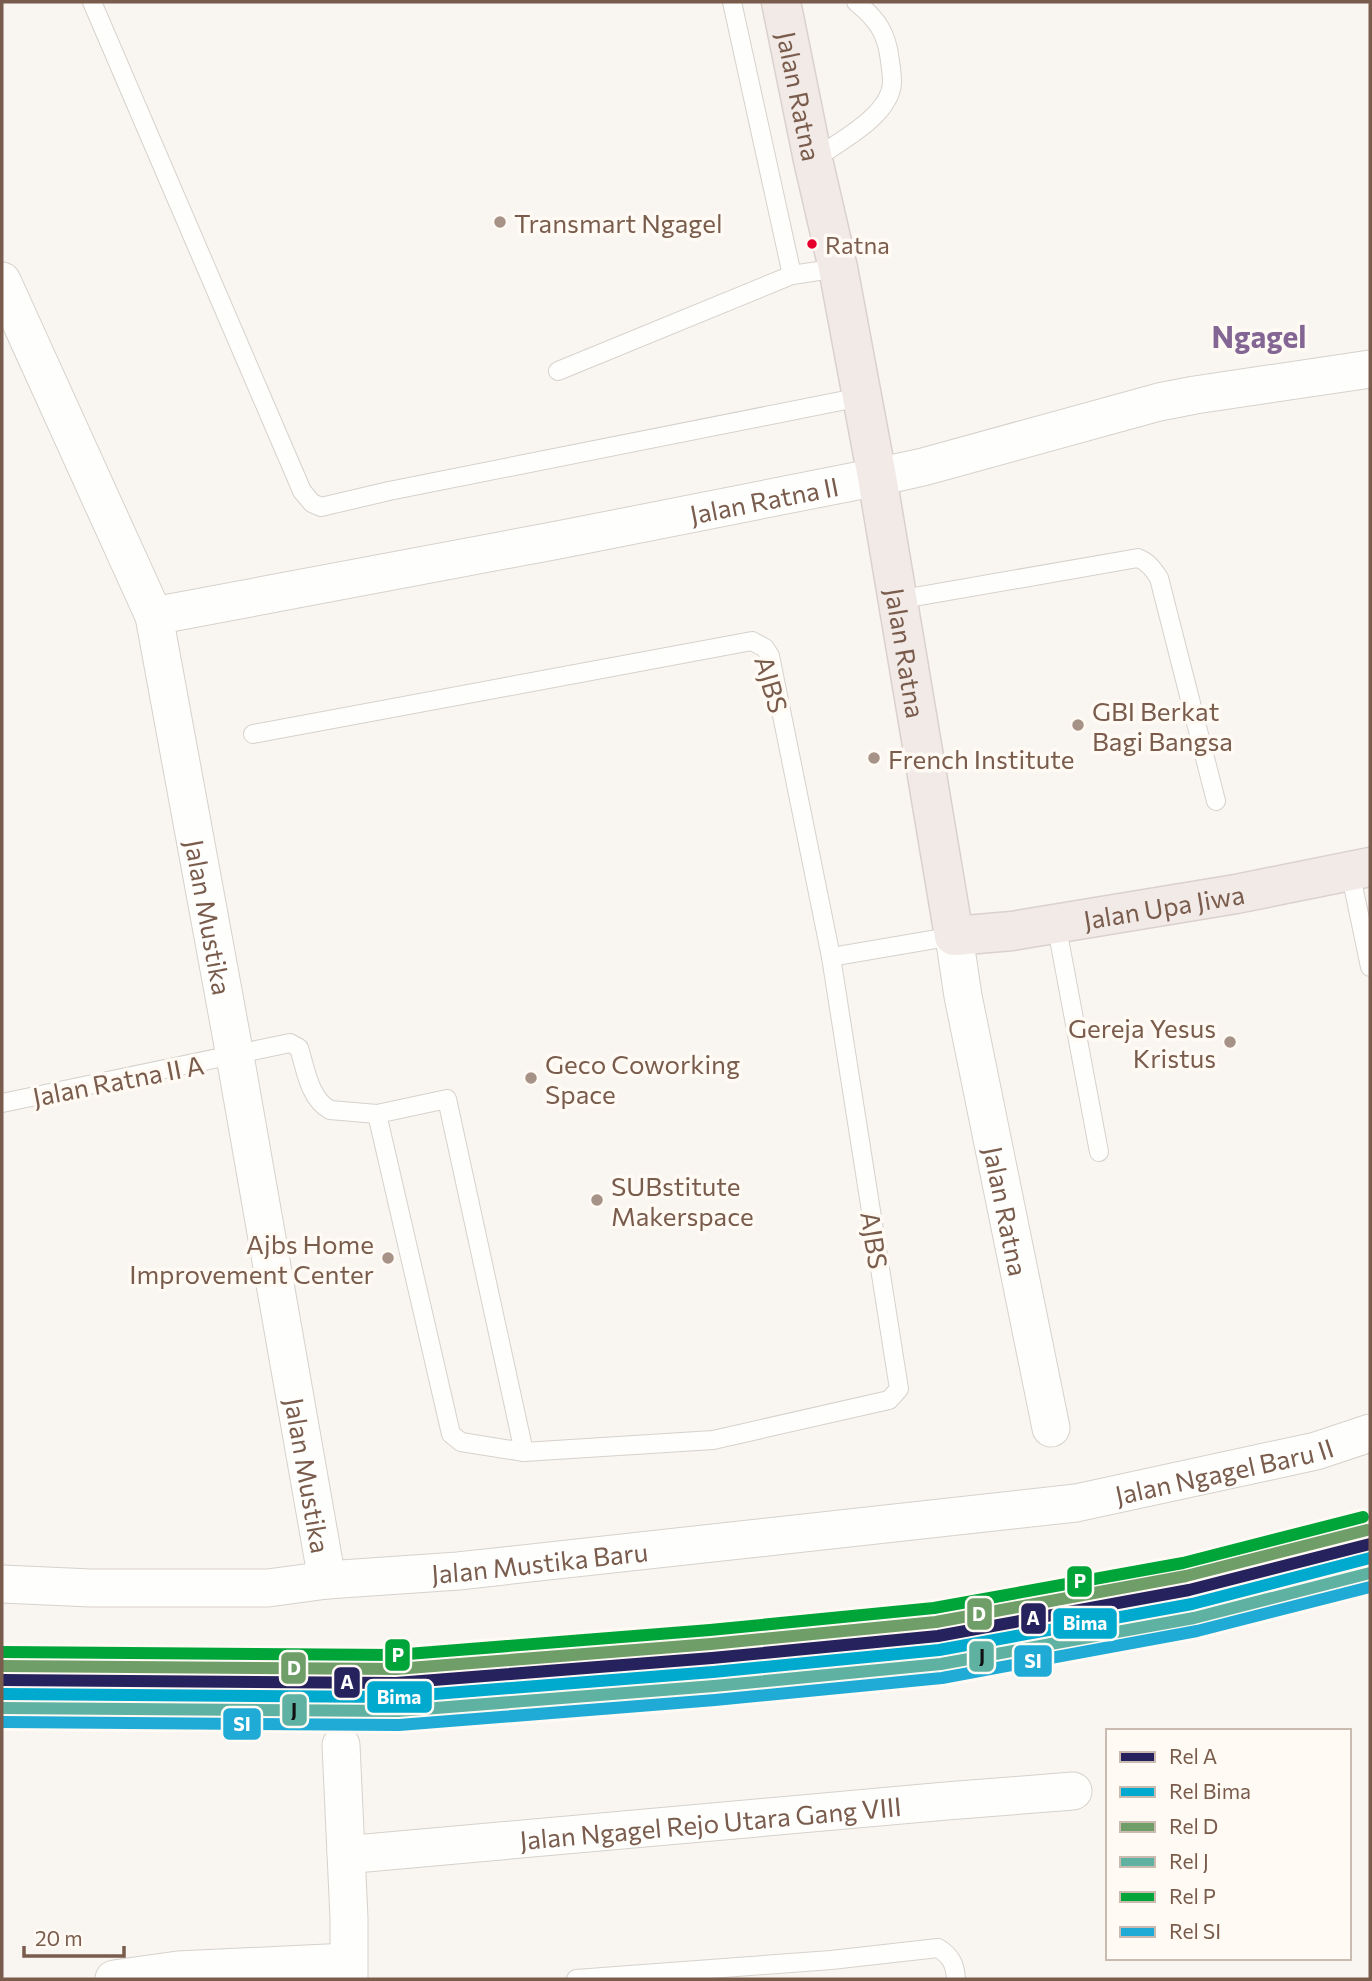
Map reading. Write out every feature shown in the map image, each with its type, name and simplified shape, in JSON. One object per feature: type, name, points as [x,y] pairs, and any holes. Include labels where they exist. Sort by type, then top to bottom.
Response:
[{"type":"highway","name":"Jalan Ratna","points":[[781,2],[838,268],[877,477],[954,936]]},
{"type":"highway","name":"Jalan Upa Jiwa","points":[[954,936],[1012,931],[1236,894],[1362,884]]},
{"type":"street","name":"Jalan Mustika","points":[[2,281],[154,616],[327,1580]]},
{"type":"street","name":"Jalan Ratna II","points":[[154,616],[877,477],[923,467],[1159,402],[1370,369]]},
{"type":"street","name":"Jalan Ratna","points":[[954,936],[963,996],[1051,1428]]},
{"type":"street","name":"Jalan Ngagel Baru II","points":[[1076,1503],[1316,1451],[1370,1433]]},
{"type":"street","name":"Jalan Mustika Baru","points":[[2,1584],[91,1588],[268,1588],[327,1580],[458,1571],[1076,1503]]},
{"type":"street","points":[[114,1979],[178,1970],[348,1970],[349,1918],[341,1745]]},
{"type":"street","name":"Jalan Ngagel Rejo Utara Gang VIII","points":[[346,1852],[368,1853],[1073,1791]]},
{"type":"lane","points":[[92,2],[302,491],[312,503],[321,507],[389,491],[861,397]]},
{"type":"lane","points":[[732,2],[792,275]]},
{"type":"lane","points":[[813,160],[872,119],[885,105],[892,84],[888,41],[870,13],[856,2]]},
{"type":"lane","points":[[558,371],[792,275],[838,268]]},
{"type":"lane","points":[[897,600],[1138,558],[1144,561],[1159,578],[1216,801]]},
{"type":"lane","name":"AJBS","points":[[253,734],[752,641],[760,644],[770,656],[831,957],[899,1389],[889,1400],[713,1440],[524,1452],[461,1443],[451,1434],[377,1114]]},
{"type":"lane","points":[[1362,884],[1370,967]]},
{"type":"lane","points":[[1056,923],[1099,1152]]},
{"type":"lane","points":[[831,957],[954,936]]},
{"type":"lane","points":[[235,1056],[295,1044],[299,1048],[314,1095],[330,1110],[377,1114],[447,1099],[524,1452]]},
{"type":"lane","name":"Jalan Ratna II A","points":[[2,1103],[235,1056]]},
{"type":"lane","points":[[576,1979],[831,1961],[938,1948],[949,1955],[955,1967],[956,1979]]},
{"type":"rail line","name":"P","points":[[2,1652],[395,1655],[710,1630],[934,1608],[1183,1563],[1363,1517]]},
{"type":"rail line","name":"D","points":[[2,1666],[396,1669],[711,1644],[936,1622],[1186,1576],[1367,1530]]},
{"type":"rail line","name":"A","points":[[2,1680],[396,1683],[712,1658],[938,1636],[1189,1590],[1370,1544]]},
{"type":"rail line","name":"Bima","points":[[2,1694],[397,1697],[713,1672],[939,1650],[1192,1604],[1370,1558]]},
{"type":"rail line","name":"J","points":[[2,1708],[398,1711],[714,1686],[941,1664],[1194,1618],[1370,1573]]},
{"type":"rail line","name":"SI","points":[[2,1722],[399,1725],[715,1700],[942,1678],[1197,1631],[1370,1587]]},
{"type":"place","name":"Transmart Ngagel","points":[[500,222]]},
{"type":"place","name":"Ratna","points":[[812,244]]},
{"type":"place","name":"GBI Berkat Bagi Bangsa","points":[[1078,725]]},
{"type":"place","name":"French Institute","points":[[874,758]]},
{"type":"place","name":"Gereja Yesus Kristus","points":[[1230,1042]]},
{"type":"place","name":"Geco Coworking Space","points":[[531,1078]]},
{"type":"place","name":"SUBstitute Makerspace","points":[[597,1200]]},
{"type":"place","name":"Ajbs Home Improvement Center","points":[[388,1258]]},
{"type":"district","name":"Ngagel","points":[[1259,335]]}]
